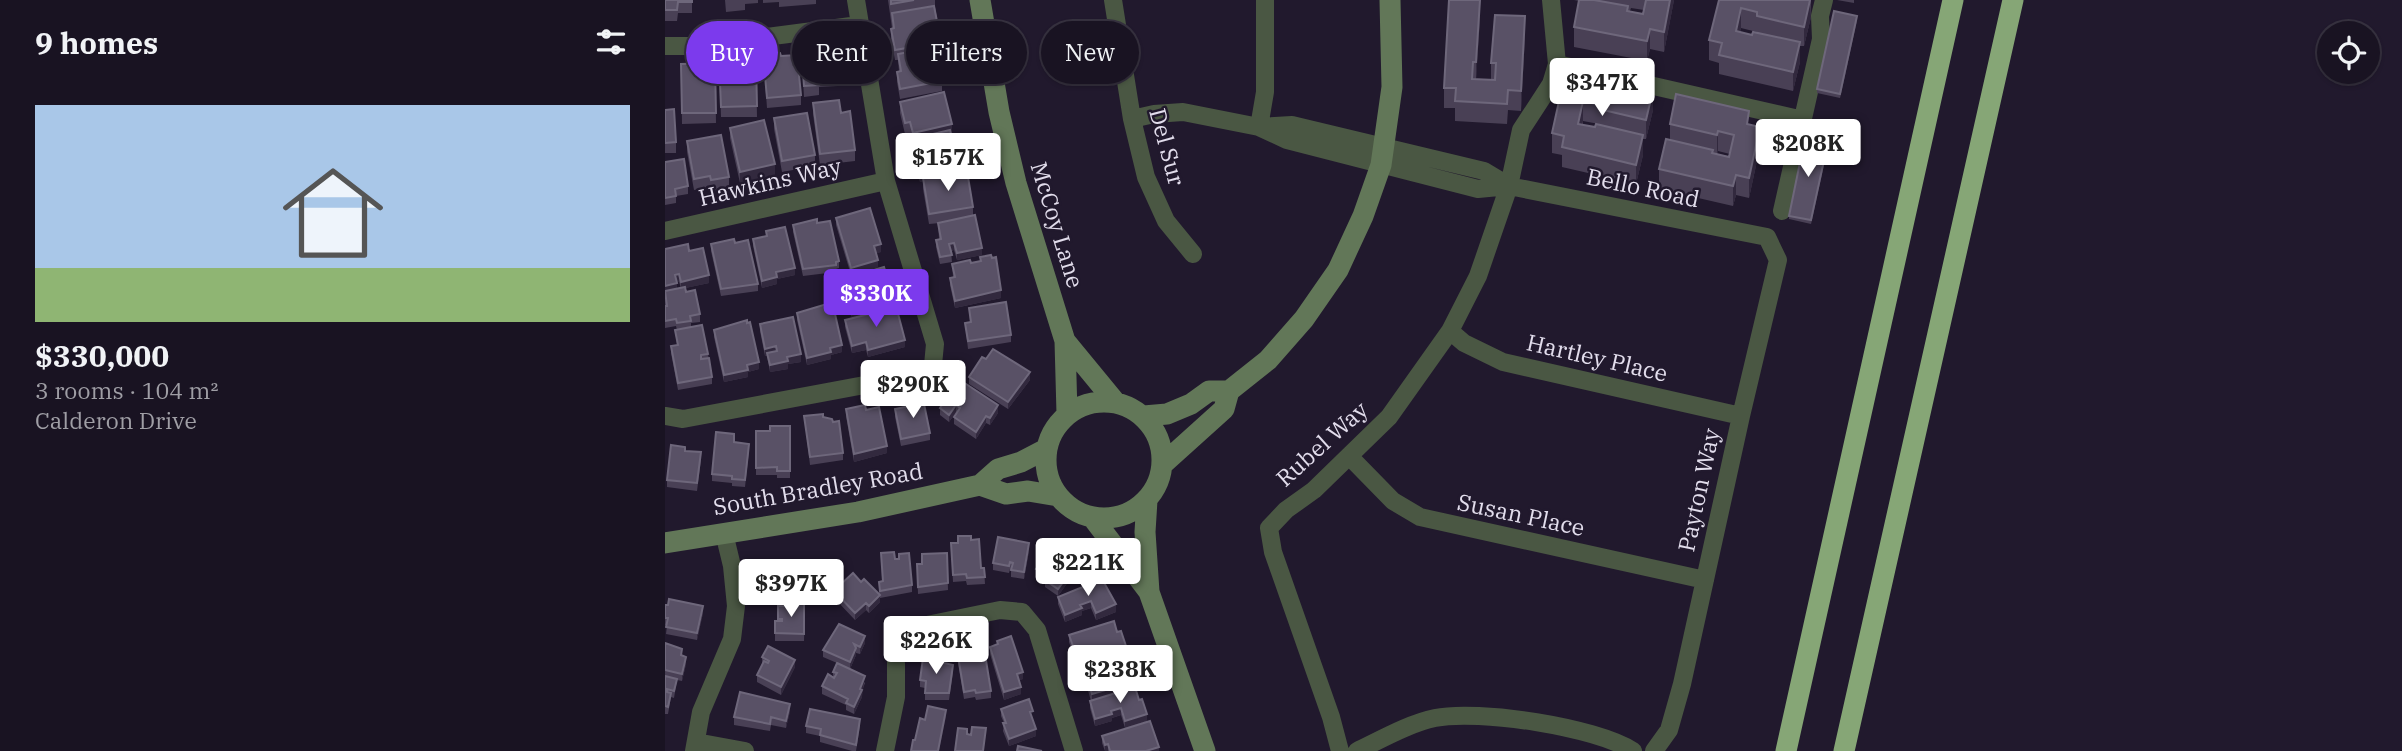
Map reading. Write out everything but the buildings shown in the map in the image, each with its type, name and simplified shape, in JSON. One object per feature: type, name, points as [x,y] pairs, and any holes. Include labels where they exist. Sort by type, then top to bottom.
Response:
[{"type":"highway","points":[[1786,751],[1953,0]]},
{"type":"highway","points":[[1845,751],[2013,0]]},
{"type":"street","points":[[856,0],[859,21]]},
{"type":"street","name":"McCoy Lane","points":[[980,0],[999,112],[1013,171],[1065,341],[1067,415]]},
{"type":"street","name":"Del Sur","points":[[1113,0],[1132,119],[1151,192],[1166,220],[1193,254]]},
{"type":"street","points":[[1259,127],[1265,92],[1265,0]]},
{"type":"street","points":[[1163,464],[1224,409],[1229,391],[1268,360],[1304,319],[1338,270],[1363,216],[1383,156],[1392,87],[1390,0]]},
{"type":"street","points":[[1551,0],[1557,64],[1803,120]]},
{"type":"street","points":[[1782,211],[1821,38],[1820,16],[1823,0]]},
{"type":"street","points":[[665,46],[696,46],[792,34]]},
{"type":"street","name":"Rubel Way","points":[[1340,751],[1331,717],[1273,552],[1269,528],[1389,417],[1450,331],[1478,276],[1509,186],[1521,130],[1551,84],[1557,64]]},
{"type":"street","points":[[665,416],[683,419],[918,375],[933,365],[935,344],[886,181],[869,84]]},
{"type":"street","name":"Bello Road","points":[[1132,119],[1183,112],[1259,127],[1287,141],[1383,156],[1478,189],[1509,186],[1767,237]]},
{"type":"street","name":"Hawkins Way","points":[[665,231],[886,181]]},
{"type":"street","name":"Payton Way","points":[[1654,751],[1669,730],[1682,684],[1778,260],[1767,237]]},
{"type":"street","name":"Hartley Place","points":[[1450,331],[1464,343],[1503,362],[1741,416]]},
{"type":"street","name":"McCoy Lane","points":[[1065,341],[1115,403]]},
{"type":"street","points":[[1144,416],[1167,414],[1191,404],[1209,391],[1229,391]]},
{"type":"street","points":[[1107,401],[1115,403],[1127,405],[1144,416],[1159,438],[1163,464],[1161,477],[1147,500],[1135,510],[1121,516],[1091,517],[1067,505],[1058,496],[1047,474],[1046,449],[1051,434],[1067,415],[1087,404],[1107,401]]},
{"type":"street","name":"South Bradley Road","points":[[665,543],[857,512],[980,485],[998,469],[1021,463],[1046,449]]},
{"type":"street","name":"Susan Place","points":[[1349,456],[1393,500],[1420,517],[1705,580]]},
{"type":"street","name":"South Bradley Road","points":[[980,485],[1006,494],[1028,491],[1058,496]]},
{"type":"street","points":[[1147,500],[1145,532],[1149,592],[1205,751]]},
{"type":"street","points":[[1091,517],[1149,592]]},
{"type":"street","points":[[724,533],[732,566],[736,606],[733,639],[701,712],[695,747],[745,751]]},
{"type":"street","points":[[885,751],[896,697],[896,661],[902,639],[922,626],[1000,610],[1022,612],[1037,630],[1074,751]]},
{"type":"street","points":[[1357,751],[1434,718],[1475,714],[1594,734],[1633,751]]}]
